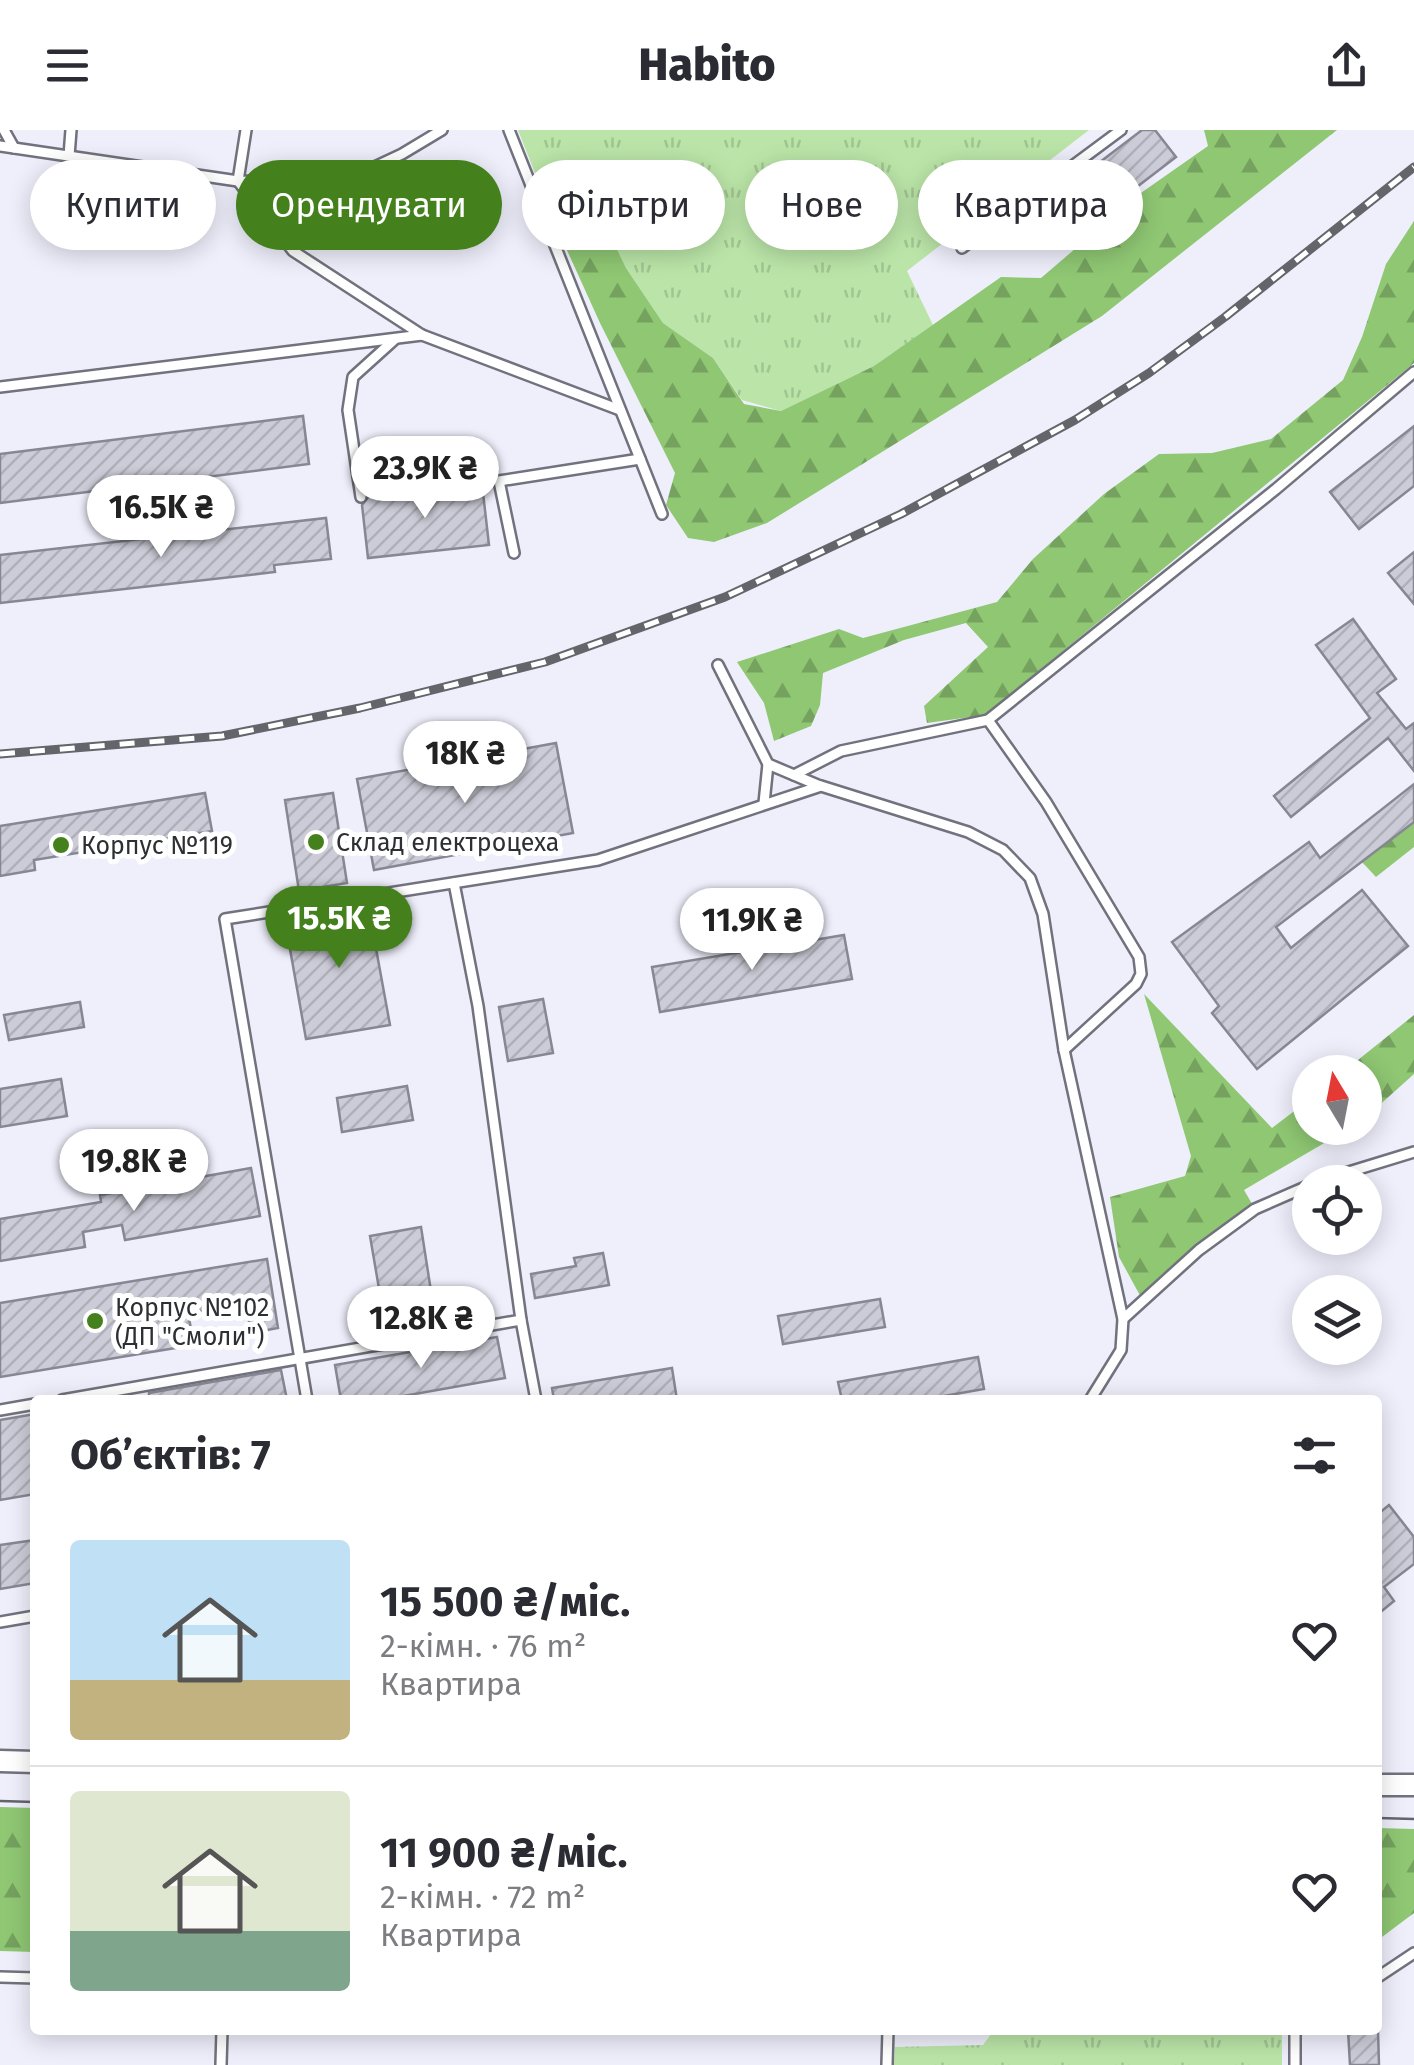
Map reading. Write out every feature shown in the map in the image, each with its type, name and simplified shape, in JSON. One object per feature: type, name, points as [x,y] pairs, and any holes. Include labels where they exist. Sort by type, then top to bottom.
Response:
[{"type":"street","points":[[0,1761],[30,1762]]},
{"type":"street","points":[[1382,1785],[1414,1786]]},
{"type":"lane","points":[[4,130],[14,148]]},
{"type":"lane","points":[[69,156],[71,130]]},
{"type":"lane","points":[[241,160],[246,130]]},
{"type":"lane","points":[[389,160],[442,130]]},
{"type":"lane","points":[[508,130],[662,514]]},
{"type":"lane","points":[[1081,160],[1121,130]]},
{"type":"lane","points":[[0,146],[236,181]]},
{"type":"lane","points":[[291,250],[422,334],[620,410]]},
{"type":"lane","points":[[0,387],[422,334]]},
{"type":"lane","points":[[361,497],[348,410],[354,378],[396,338]]},
{"type":"lane","points":[[794,775],[841,751],[988,720],[1276,489],[1414,372]]},
{"type":"lane","points":[[514,553],[498,480],[640,459]]},
{"type":"lane","points":[[718,665],[768,764],[764,803]]},
{"type":"lane","points":[[988,720],[1046,802],[1139,957],[1141,974],[1136,984],[1064,1050]]},
{"type":"lane","points":[[768,764],[821,786],[968,832],[1003,850],[1030,878],[1043,914],[1064,1050],[1124,1319],[1121,1350],[1093,1395]]},
{"type":"lane","points":[[306,1395],[225,919],[598,860],[821,786]]},
{"type":"lane","points":[[454,883],[478,1006],[520,1320],[535,1395]]},
{"type":"lane","points":[[1373,1165],[1414,1152]]},
{"type":"lane","points":[[1124,1319],[1199,1250],[1255,1209],[1292,1193]]},
{"type":"lane","points":[[92,1395],[520,1320]]},
{"type":"lane","points":[[0,1410],[30,1405]]},
{"type":"lane","points":[[0,1622],[30,1617]]},
{"type":"lane","points":[[1382,1974],[1414,1953]]},
{"type":"lane","points":[[0,1977],[30,1978]]},
{"type":"lane","points":[[222,2035],[222,2065]]},
{"type":"lane","points":[[888,2035],[888,2065]]},
{"type":"lane","points":[[1295,2035],[1295,2065]]},
{"type":"green space","points":[[518,130],[1089,130],[1050,160],[918,160],[918,250],[934,250],[907,271],[933,325],[874,366],[781,411],[742,400],[713,358],[663,323],[617,250],[725,250],[725,160],[530,160]]},
{"type":"green space","points":[[1204,130],[1337,130],[1102,316],[767,523],[714,542],[688,538],[666,505],[675,473],[567,250],[617,250],[663,323],[713,358],[744,404],[781,411],[874,366],[1001,277],[1041,278],[1074,250],[1143,250],[1143,192],[1208,146]]},
{"type":"green space","points":[[1414,221],[1414,363],[985,715],[927,723],[924,706],[988,647],[966,623],[904,640],[823,673],[820,705],[811,726],[774,741],[764,703],[737,662],[839,629],[863,638],[997,602],[1033,559],[1104,494],[1159,454],[1212,453],[1271,439],[1343,380],[1386,264]]},
{"type":"green space","points":[[1414,822],[1414,847],[1376,877],[1362,862]]},
{"type":"green space","points":[[1144,994],[1272,1128],[1292,1113],[1292,1145],[1321,1145],[1244,1190],[1255,1209],[1143,1301],[1119,1257],[1110,1197],[1185,1176],[1191,1156]]},
{"type":"green space","points":[[1414,1015],[1414,1074],[1382,1103],[1382,1055],[1364,1055]]},
{"type":"green space","points":[[0,1807],[30,1808],[30,1952],[0,1951]]},
{"type":"green space","points":[[1382,1828],[1414,1829],[1414,1913],[1382,1937]]},
{"type":"green space","points":[[990,2035],[1282,2035],[1282,2065],[894,2065],[895,2047],[983,2045]]},
{"type":"building","points":[[1142,130],[1155,130],[1176,157],[1143,182],[1143,160],[1103,160]]},
{"type":"building","points":[[303,416],[309,464],[0,503],[0,454]]},
{"type":"building","points":[[1414,426],[1414,486],[1359,529],[1330,492]]},
{"type":"building","points":[[482,484],[489,545],[368,558],[362,505],[369,496]]},
{"type":"building","points":[[326,518],[331,559],[274,565],[275,572],[0,603],[0,555]]},
{"type":"building","points":[[1414,552],[1414,604],[1388,573]]},
{"type":"building","points":[[1353,619],[1396,679],[1377,693],[1406,729],[1414,723],[1414,771],[1388,738],[1291,817],[1274,796],[1370,718],[1316,645]]},
{"type":"building","points":[[556,743],[573,833],[374,870],[357,779]]},
{"type":"building","points":[[1414,784],[1414,822],[1276,927],[1291,948],[1362,890],[1408,946],[1257,1069],[1212,1013],[1219,1006],[1172,942],[1309,842],[1320,858]]},
{"type":"building","name":"Корпус №119","points":[[205,793],[212,831],[34,860],[35,870],[0,876],[0,826]]},
{"type":"building","name":"Склад електроцеха","points":[[333,793],[347,883],[299,891],[285,800]]},
{"type":"building","points":[[369,907],[372,928],[400,924],[402,939],[375,943],[390,1025],[306,1039],[285,921]]},
{"type":"building","points":[[844,935],[852,979],[660,1012],[652,967]]},
{"type":"building","points":[[543,999],[553,1053],[508,1061],[499,1007]]},
{"type":"building","points":[[80,1002],[84,1027],[9,1040],[4,1015]]},
{"type":"building","points":[[61,1079],[67,1116],[0,1127],[0,1089]]},
{"type":"building","points":[[407,1086],[413,1120],[342,1132],[337,1098]]},
{"type":"building","points":[[251,1168],[260,1216],[125,1240],[122,1225],[83,1232],[85,1247],[0,1261],[0,1219],[101,1202],[100,1195]]},
{"type":"building","points":[[421,1227],[433,1304],[383,1312],[370,1236]]},
{"type":"building","points":[[603,1253],[609,1285],[535,1298],[531,1274],[576,1266],[574,1258]]},
{"type":"building","name":"Корпус №102 (ДП \"Смоли\")","points":[[267,1259],[278,1328],[251,1333],[246,1304],[188,1313],[194,1345],[0,1377],[0,1303]]},
{"type":"building","points":[[880,1299],[885,1327],[783,1344],[778,1316]]},
{"type":"building","points":[[497,1337],[505,1378],[409,1395],[340,1395],[335,1365]]},
{"type":"building","points":[[978,1357],[984,1389],[950,1395],[841,1395],[838,1382]]},
{"type":"building","points":[[672,1368],[676,1395],[553,1395],[552,1388]]},
{"type":"building","points":[[281,1370],[286,1395],[149,1395]]},
{"type":"building","points":[[30,1415],[30,1495],[0,1500],[0,1420]]},
{"type":"building","points":[[1389,1505],[1414,1537],[1414,1564],[1384,1587],[1394,1601],[1382,1611],[1382,1511]]},
{"type":"building","points":[[30,1541],[30,1584],[0,1589],[0,1545]]},
{"type":"building","points":[[1348,2035],[1378,2035],[1379,2065],[1350,2065]]},
{"type":"tram line","points":[[0,1801],[30,1802]]},
{"type":"tram line","points":[[1382,1818],[1414,1819]]},
{"type":"railway","points":[[0,754],[222,736],[360,708],[545,662],[725,597],[901,514],[1075,420],[1149,373],[1225,317],[1414,167]]},
{"type":"place","name":"Склад електроцеха","points":[[316,842]]},
{"type":"place","name":"Корпус №119","points":[[61,845]]},
{"type":"place","name":"Корпус №102 (ДП \"Смоли\")","points":[[95,1321]]}]
